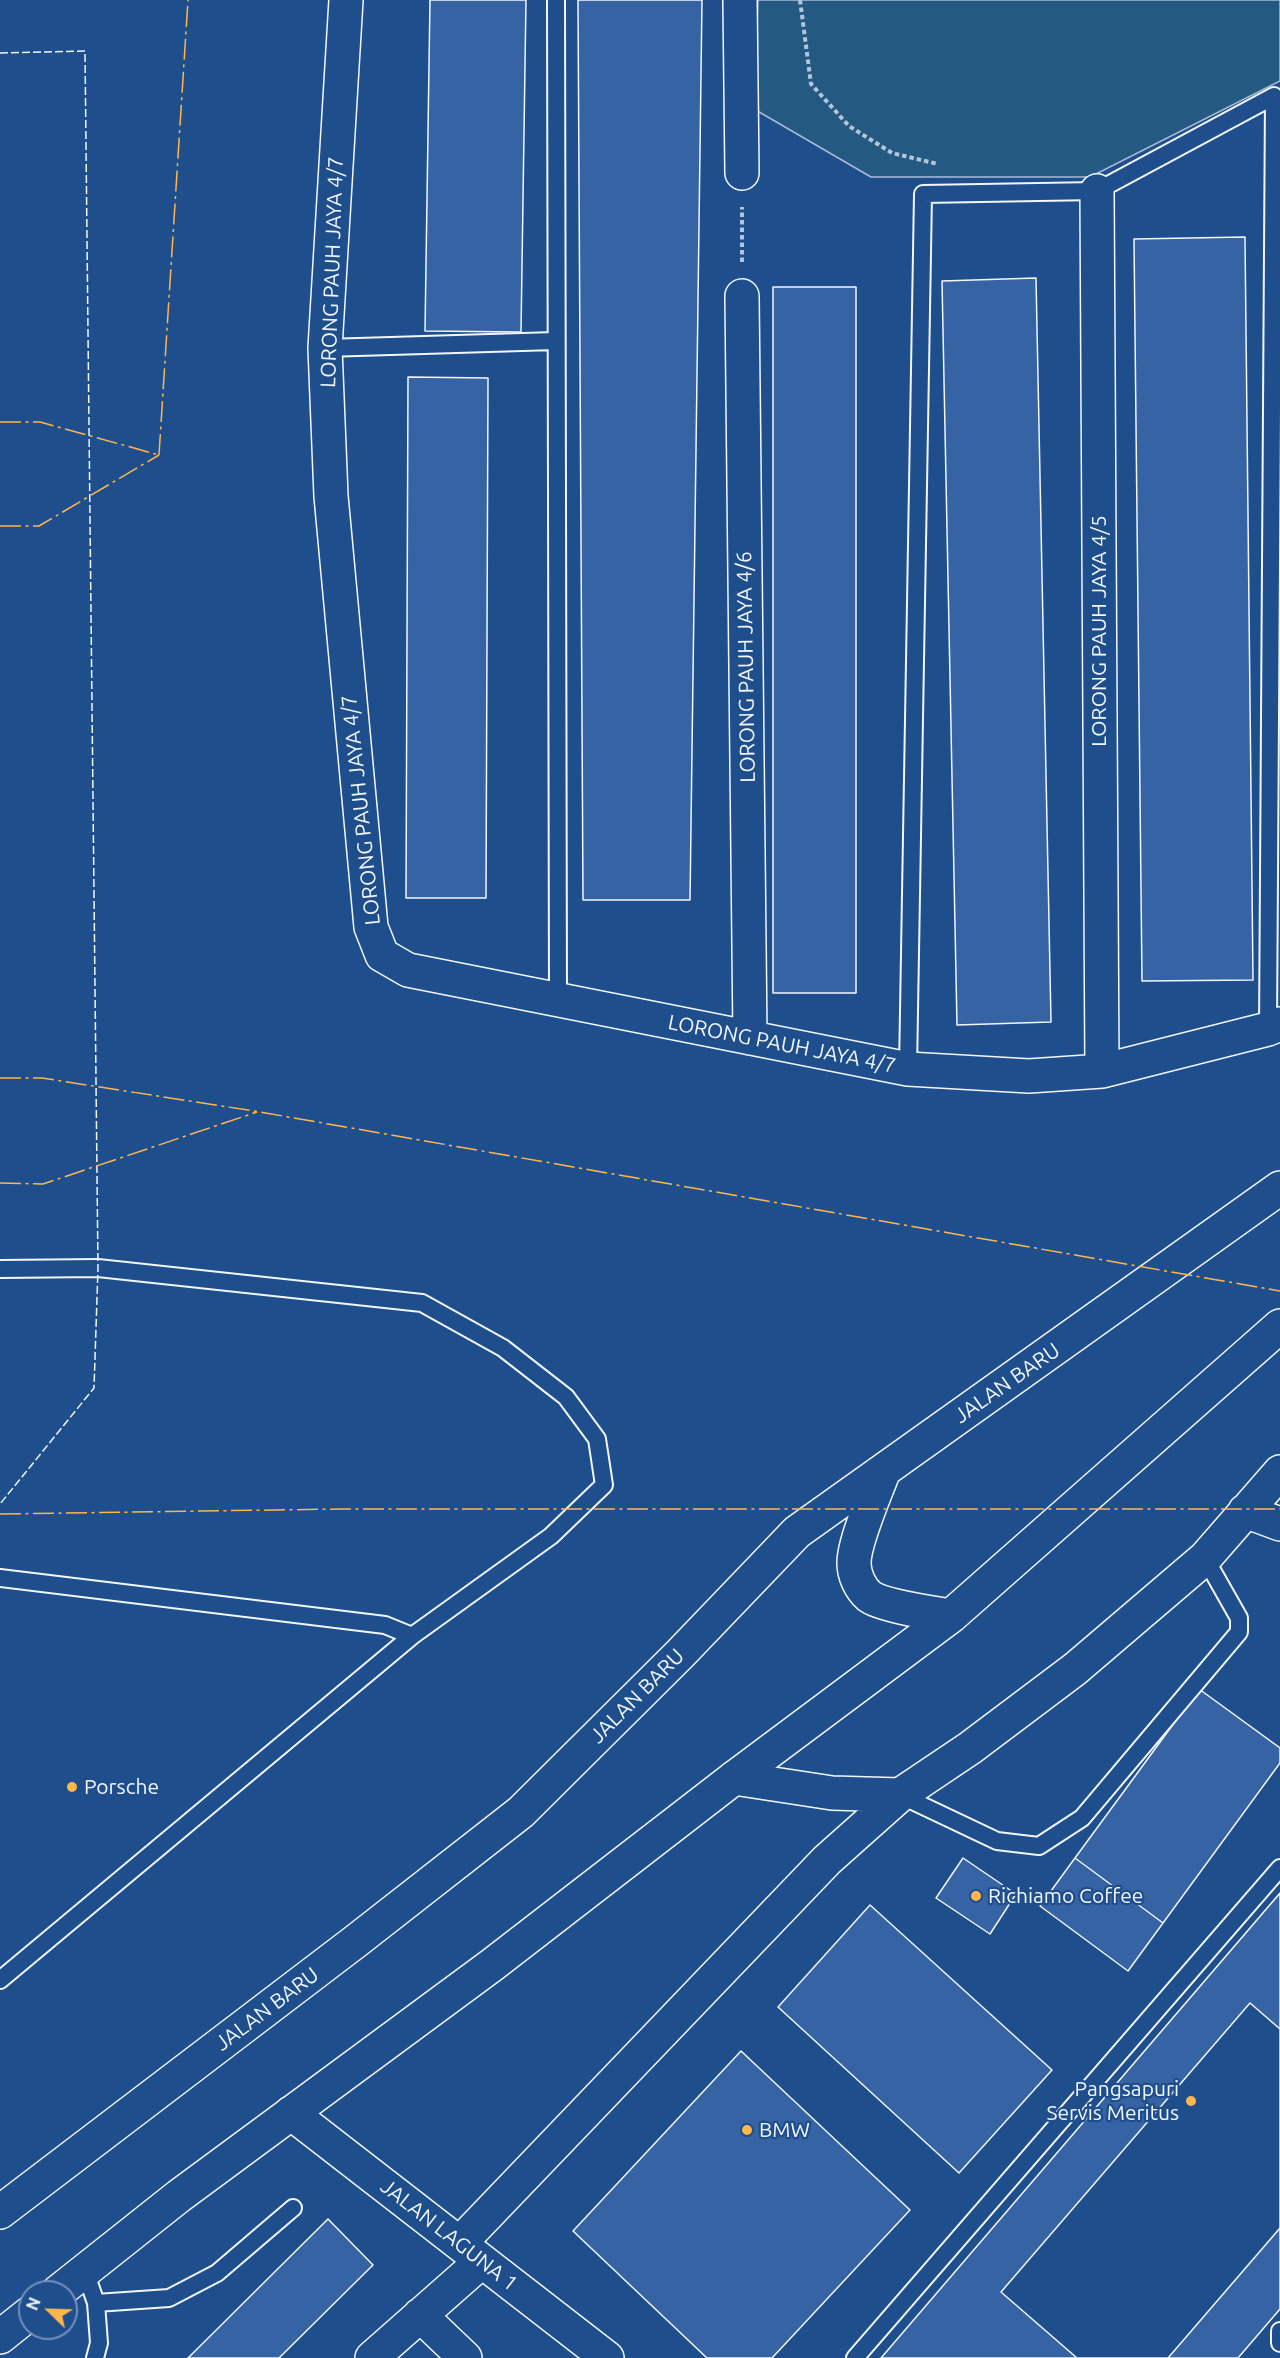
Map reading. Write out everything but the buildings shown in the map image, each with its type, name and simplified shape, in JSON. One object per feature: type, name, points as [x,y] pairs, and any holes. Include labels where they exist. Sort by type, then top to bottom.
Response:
[{"type":"main road","name":"LORONG PAUH JAYA 4/7","points":[[346,0],[325,348],[331,496],[371,927],[382,955],[408,970],[908,1070],[1029,1076],[1102,1071],[1274,1027]]},
{"type":"main road","points":[[740,0],[742,173]]},
{"type":"main road","name":"LORONG PAUH JAYA 4/5","points":[[1097,191],[1102,1071]]},
{"type":"main road","name":"LORONG PAUH JAYA 4/6","points":[[742,296],[750,1038]]},
{"type":"main road","name":"JALAN BARU","points":[[0,2212],[347,1948],[521,1812],[680,1654],[797,1532],[1280,1188]]},
{"type":"main road","points":[[73,2280],[179,2196],[492,1965],[734,1778],[951,1616],[1280,1326]]},
{"type":"main road","points":[[884,1470],[856,1548],[854,1564],[856,1579],[870,1597],[902,1607],[951,1616]]},
{"type":"main road","points":[[372,2358],[420,2315],[471,2252],[827,1860],[900,1796],[970,1748],[1075,1669],[1205,1558],[1280,1472]]},
{"type":"main road","points":[[1245,1511],[1280,1524]]},
{"type":"main road","points":[[734,1778],[832,1793],[900,1796]]},
{"type":"main road","name":"JALAN LAGUNA 1","points":[[291,2113],[607,2358]]},
{"type":"main road","points":[[420,2315],[465,2358]]},
{"type":"main road","points":[[0,2337],[18,2323]]},
{"type":"lane","points":[[556,0],[558,1000]]},
{"type":"lane","points":[[908,1070],[922,194],[1097,191],[1274,96],[1274,1027]]},
{"type":"lane","points":[[325,348],[555,341]]},
{"type":"lane","points":[[0,1269],[98,1268],[422,1303],[503,1348],[567,1397],[597,1439],[604,1485],[551,1536],[412,1636],[0,1980]]},
{"type":"lane","points":[[900,1796],[997,1841],[1039,1846],[1082,1818],[1239,1632],[1239,1617],[1205,1558]]},
{"type":"lane","points":[[0,1578],[385,1625],[412,1636]]},
{"type":"lane","points":[[855,2358],[1280,1868]]},
{"type":"lane","points":[[96,2303],[169,2298],[217,2273],[293,2208]]},
{"type":"lane","points":[[85,2271],[96,2303],[99,2343],[95,2358]]},
{"type":"lane","points":[[1280,2331],[1280,2343]]},
{"type":"path","points":[[800,0],[811,84],[849,126],[892,153],[937,164],[948,164]]},
{"type":"path","points":[[742,173],[742,296]]},
{"type":"shaded area","points":[[758,0],[1280,0],[1280,81],[1090,177],[871,177],[754,109]]},
{"type":"fence","points":[[0,53],[85,51],[98,1268],[94,1388],[0,1504]]},
{"type":"power","points":[[159,455],[188,0]]},
{"type":"power","points":[[0,422],[40,422],[159,455]]},
{"type":"power","points":[[0,526],[39,526],[159,455]]},
{"type":"power","points":[[0,1078],[42,1078],[260,1112],[1280,1291]]},
{"type":"power","points":[[0,1183],[43,1184],[257,1112]]},
{"type":"power","points":[[0,1514],[341,1509],[1280,1509]]},
{"type":"place","name":"Porsche","points":[[72,1787]]},
{"type":"place","name":"Richiamo Coffee","points":[[976,1896]]},
{"type":"place","name":"Pangsapuri Servis Meritus","points":[[1191,2101]]},
{"type":"place","name":"BMW","points":[[747,2130]]}]
